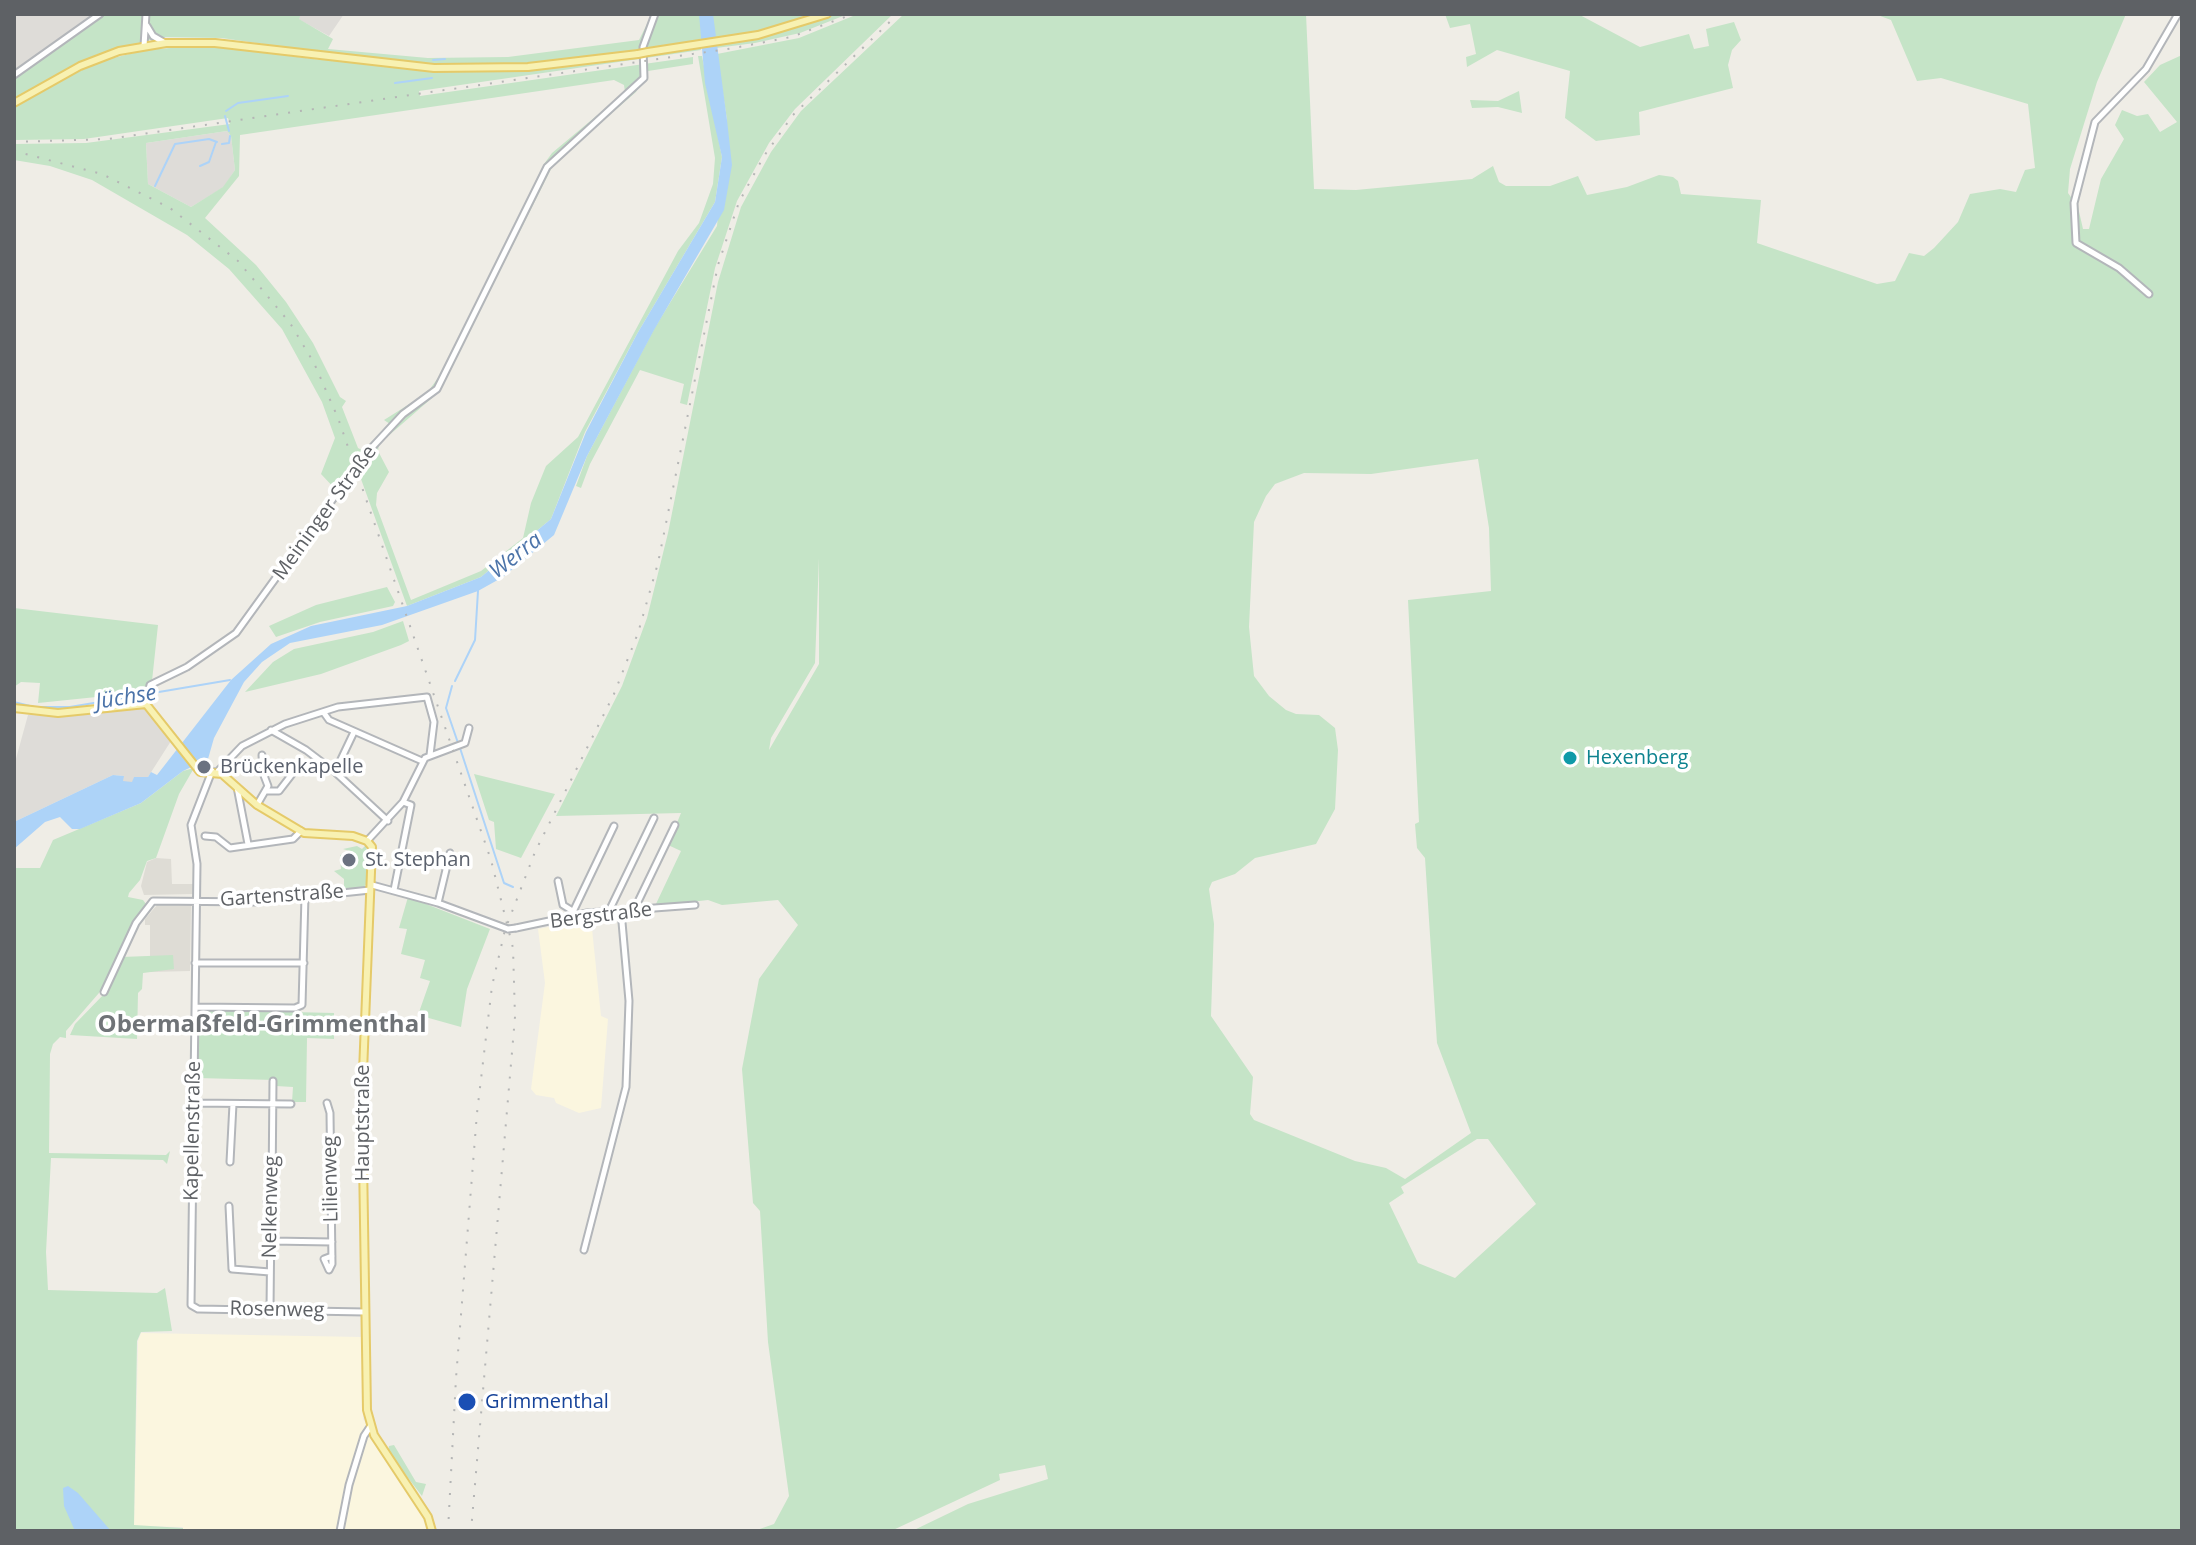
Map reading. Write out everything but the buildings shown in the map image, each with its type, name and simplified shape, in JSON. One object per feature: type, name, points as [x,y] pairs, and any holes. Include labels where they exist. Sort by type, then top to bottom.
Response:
[{"type":"main road","points":[[14,103],[80,66],[144,46],[166,43],[215,43],[434,68],[528,67],[732,40],[827,14]]},
{"type":"main road","points":[[14,708],[58,713],[147,697],[169,735],[198,770],[206,774],[215,771],[257,805],[301,831],[353,836],[367,841]]},
{"type":"main road","name":"Hauptstraße","points":[[367,841],[374,858],[363,1042],[367,1410],[370,1427],[428,1517],[432,1531]]},
{"type":"street","points":[[14,75],[100,14]]},
{"type":"street","points":[[144,46],[146,14]]},
{"type":"street","points":[[646,49],[655,14]]},
{"type":"street","points":[[2149,294],[2119,268],[2076,243],[2074,203],[2095,122],[2146,69],[2178,14]]},
{"type":"street","points":[[145,22],[150,34],[166,43]]},
{"type":"street","name":"Meininger Straße","points":[[147,697],[150,685],[187,667],[242,626],[364,456],[403,414],[437,389],[550,162],[644,78],[646,49]]},
{"type":"street","points":[[215,771],[242,746],[271,730],[338,707],[427,697],[434,722],[430,755]]},
{"type":"street","points":[[324,713],[329,720],[422,761]]},
{"type":"street","points":[[367,841],[403,802],[422,761],[430,755],[465,743],[469,728]]},
{"type":"street","points":[[271,730],[306,750],[335,772],[388,821]]},
{"type":"street","points":[[335,772],[354,732]]},
{"type":"street","points":[[262,755],[267,788]]},
{"type":"street","points":[[267,788],[279,791],[296,769]]},
{"type":"street","name":"Kapellenstraße","points":[[191,1305],[196,900],[192,815],[215,771]]},
{"type":"street","points":[[257,805],[274,777]]},
{"type":"street","points":[[237,786],[248,844]]},
{"type":"street","points":[[394,890],[411,805],[403,802]]},
{"type":"street","points":[[609,911],[654,818]]},
{"type":"street","points":[[634,910],[675,825]]},
{"type":"street","points":[[558,881],[561,902],[571,913],[614,826]]},
{"type":"street","points":[[205,836],[216,837],[230,848],[293,839],[301,831]]},
{"type":"street","points":[[438,903],[450,853]]},
{"type":"street","name":"Gartenstraße","points":[[104,992],[148,904],[158,899],[257,902],[372,888],[394,890],[438,903],[508,929]]},
{"type":"street","points":[[195,1007],[295,1008],[303,1002],[305,896]]},
{"type":"street","name":"Bergstraße","points":[[508,929],[571,913],[695,905]]},
{"type":"street","points":[[584,1250],[605,1164],[620,1121],[626,1087],[629,1001],[621,911]]},
{"type":"street","points":[[195,963],[304,963]]},
{"type":"street","name":"Nelkenweg","points":[[270,1310],[271,1241],[267,1202],[272,1190],[273,1081]]},
{"type":"street","points":[[193,1103],[291,1104]]},
{"type":"street","name":"Lilienweg","points":[[327,1103],[330,1113],[332,1256]]},
{"type":"street","points":[[230,1162],[233,1104]]},
{"type":"street","points":[[229,1206],[232,1269],[270,1272]]},
{"type":"street","points":[[271,1241],[332,1242]]},
{"type":"street","name":"Rosenweg","points":[[191,1305],[198,1309],[365,1312]]},
{"type":"street","points":[[340,1531],[349,1485],[364,1436],[370,1427]]},
{"type":"shaded area","points":[[14,14],[97,14],[14,72]]},
{"type":"shaded area","points":[[301,14],[344,14],[329,36],[298,19]]},
{"type":"shaded area","points":[[227,131],[231,136],[235,170],[224,187],[191,207],[148,184],[146,143]]},
{"type":"shaded area","points":[[137,706],[153,713],[171,741],[148,777],[134,777],[133,782],[116,782],[124,776],[113,775],[16,821],[14,766],[28,715],[59,716]]},
{"type":"shaded area","points":[[156,858],[171,859],[172,884],[194,884],[193,894],[144,895],[141,886],[147,862]]},
{"type":"shaded area","points":[[157,905],[191,905],[190,971],[150,972],[150,925],[145,925],[145,919]]},
{"type":"shaded area","points":[[591,919],[601,1016],[608,1019],[601,1108],[579,1113],[556,1103],[554,1098],[536,1095],[531,1089],[545,983],[538,929]]},
{"type":"shaded area","points":[[141,1333],[362,1337],[363,1419],[421,1513],[427,1531],[183,1531],[183,1527],[134,1526],[138,1341]]},
{"type":"green space","points":[[97,14],[301,14],[299,19],[333,39],[328,49],[428,58],[508,57],[639,40],[652,14],[848,14],[800,33],[755,43],[716,48],[714,40],[700,42],[701,50],[419,91],[420,96],[693,57],[693,64],[648,71],[636,92],[554,163],[440,391],[379,444],[378,451],[389,472],[377,493],[376,505],[411,600],[481,571],[523,538],[531,503],[546,466],[578,437],[678,251],[699,223],[713,184],[715,158],[698,56],[702,56],[722,157],[715,202],[637,334],[585,432],[551,519],[481,577],[407,606],[357,468],[393,426],[384,420],[427,393],[443,371],[544,164],[552,153],[625,92],[624,85],[614,80],[240,135],[239,176],[205,218],[256,265],[286,302],[313,343],[340,397],[346,401],[342,407],[358,448],[362,450],[375,440],[337,491],[321,474],[335,438],[322,402],[282,329],[229,269],[187,235],[92,180],[50,166],[14,160],[14,144],[86,143],[230,124],[228,118],[84,139],[14,140],[14,106],[58,80],[109,59],[146,50],[182,47],[221,47],[321,60],[324,53],[222,38],[160,37],[96,55],[14,100],[14,72]],"holes":[[[227,131],[231,136],[235,170],[223,187],[191,207],[148,184],[146,143]]]},
{"type":"green space","points":[[858,14],[893,14],[795,109],[769,143],[737,201],[715,268],[687,405],[680,403],[684,384],[640,370],[590,464],[581,488],[576,486],[587,456],[654,329],[717,226],[727,120],[717,54],[799,38]]},
{"type":"green space","points":[[904,14],[1306,14],[1314,189],[1356,190],[1472,179],[1493,166],[1499,182],[1506,186],[1550,186],[1578,176],[1587,195],[1627,187],[1659,175],[1673,177],[1678,181],[1681,194],[1761,200],[1757,243],[1877,284],[1895,281],[1909,253],[1924,256],[1934,248],[1958,222],[1970,194],[2000,189],[2016,192],[2025,170],[2035,168],[2028,104],[1941,78],[1917,81],[1891,20],[1875,14],[2126,14],[2097,82],[2070,169],[2068,193],[2078,207],[2083,229],[2089,229],[2101,179],[2124,139],[2115,125],[2122,110],[2137,116],[2148,114],[2160,132],[2177,122],[2144,82],[2160,65],[2182,55],[2182,1531],[912,1531],[968,1504],[1048,1479],[1045,1465],[999,1474],[1000,1480],[891,1531],[754,1531],[774,1524],[789,1496],[768,1342],[760,1211],[753,1203],[742,1069],[759,979],[798,925],[778,900],[722,905],[708,900],[655,906],[681,851],[668,845],[681,813],[556,816],[622,686],[647,618],[668,533],[718,282],[741,207],[771,152],[801,111]],"holes":[[[1478,459],[1489,528],[1491,591],[1408,600],[1419,822],[1415,824],[1417,848],[1425,858],[1437,1043],[1471,1133],[1405,1179],[1386,1168],[1355,1161],[1254,1120],[1250,1114],[1253,1077],[1211,1016],[1214,924],[1209,889],[1212,882],[1235,874],[1255,858],[1316,844],[1335,809],[1338,750],[1335,728],[1319,715],[1296,714],[1286,710],[1269,696],[1254,676],[1249,627],[1254,522],[1275,484],[1304,473],[1371,474]],[[819,558],[819,664],[769,750],[771,738],[815,663]],[[1477,1139],[1488,1139],[1536,1204],[1455,1278],[1418,1263],[1389,1203],[1404,1193],[1401,1187]]]},
{"type":"green space","points":[[1445,14],[1578,14],[1640,47],[1689,34],[1694,49],[1709,46],[1706,29],[1734,22],[1741,40],[1732,50],[1728,65],[1733,88],[1639,112],[1640,135],[1596,141],[1565,118],[1570,71],[1497,50],[1467,67],[1466,57],[1476,54],[1470,24],[1450,28]]},
{"type":"green space","points":[[1519,91],[1522,113],[1498,107],[1472,108],[1470,100],[1498,101]]},
{"type":"green space","points":[[387,587],[395,602],[393,606],[320,622],[276,637],[269,626],[316,605]]},
{"type":"green space","points":[[14,608],[158,625],[152,681],[145,692],[38,703],[40,683],[21,682],[14,687]]},
{"type":"green space","points":[[403,621],[409,641],[401,645],[321,674],[245,692],[273,662],[294,649],[373,632]]},
{"type":"green space","points":[[194,768],[179,794],[156,858],[147,861],[140,880],[129,893],[128,897],[143,900],[146,904],[105,986],[66,1031],[66,1038],[60,1037],[53,1044],[50,1054],[49,1153],[166,1155],[170,1151],[167,1164],[163,1160],[51,1158],[46,1252],[48,1290],[157,1293],[165,1288],[172,1331],[141,1332],[137,1341],[134,1525],[183,1528],[183,1531],[14,1531],[14,868],[40,868],[53,840],[141,803],[183,771]]},
{"type":"green space","points":[[474,774],[555,794],[521,858],[496,849],[494,822],[489,820]]},
{"type":"green space","points":[[366,845],[370,870],[368,882],[363,888],[344,890],[344,879],[334,871],[341,869],[340,855],[345,854],[347,868],[354,868],[353,852],[343,849],[357,846],[362,849]]},
{"type":"green space","points":[[408,897],[490,929],[467,989],[461,1027],[418,1015],[430,981],[420,978],[425,960],[401,954],[407,929],[399,928]]},
{"type":"green space","points":[[173,955],[174,969],[143,973],[142,989],[138,993],[137,1039],[70,1035],[75,1024],[105,993],[122,957]]},
{"type":"green space","points":[[207,1010],[334,1013],[334,1039],[307,1038],[306,1102],[292,1102],[293,1087],[276,1086],[275,1080],[197,1078],[199,1026]]},
{"type":"green space","points":[[394,1445],[416,1482],[426,1484],[422,1496],[388,1452],[389,1446]]},
{"type":"water","name":"Werra","points":[[699,14],[713,14],[727,120],[732,165],[724,210],[654,330],[587,456],[554,535],[503,577],[478,591],[382,625],[290,643],[262,662],[244,682],[214,738],[208,759],[183,771],[141,803],[80,829],[72,829],[60,817],[45,822],[14,849],[16,821],[113,775],[124,776],[123,781],[132,782],[134,777],[148,777],[151,772],[157,775],[231,680],[271,644],[311,626],[407,606],[481,577],[551,519],[586,432],[637,334],[715,202],[722,157],[705,83]]},
{"type":"water","points":[[68,1486],[111,1531],[75,1531],[64,1506],[63,1488]]},
{"type":"waterway","points":[[433,60],[445,59]]},
{"type":"waterway","points":[[395,83],[432,78]]},
{"type":"waterway","points":[[226,111],[238,103],[288,96]]},
{"type":"waterway","points":[[225,116],[229,131]]},
{"type":"waterway","points":[[222,144],[229,143],[230,136]]},
{"type":"waterway","points":[[155,186],[175,144],[209,139],[217,142]]},
{"type":"waterway","points":[[200,166],[209,162],[216,142]]},
{"type":"waterway","points":[[455,681],[475,640],[478,591]]},
{"type":"waterway","name":"Jüchse","points":[[14,702],[34,707],[70,707],[230,680]]},
{"type":"waterway","points":[[452,686],[446,708],[458,743]]},
{"type":"waterway","points":[[460,748],[504,883],[513,887]]},
{"type":"railway","points":[[14,142],[108,139],[734,48],[791,37],[853,14]]},
{"type":"railway","points":[[448,1531],[456,1378],[477,1113],[492,986],[505,930],[535,852],[614,694],[638,633],[658,563],[718,265],[739,202],[764,156],[793,115],[898,14]]},
{"type":"railway","points":[[14,151],[102,174],[170,208],[238,261],[290,323],[314,363],[338,418],[491,860],[513,948],[515,1017],[471,1531]]},
{"type":"place","name":"Hexenberg","points":[[1570,758]]},
{"type":"place","name":"Brückenkapelle","points":[[204,767]]},
{"type":"place","name":"St. Stephan","points":[[349,860]]},
{"type":"place","name":"Grimmenthal","points":[[467,1402]]},
{"type":"district","name":"Obermaßfeld-Grimmenthal","points":[[262,1025]]}]
